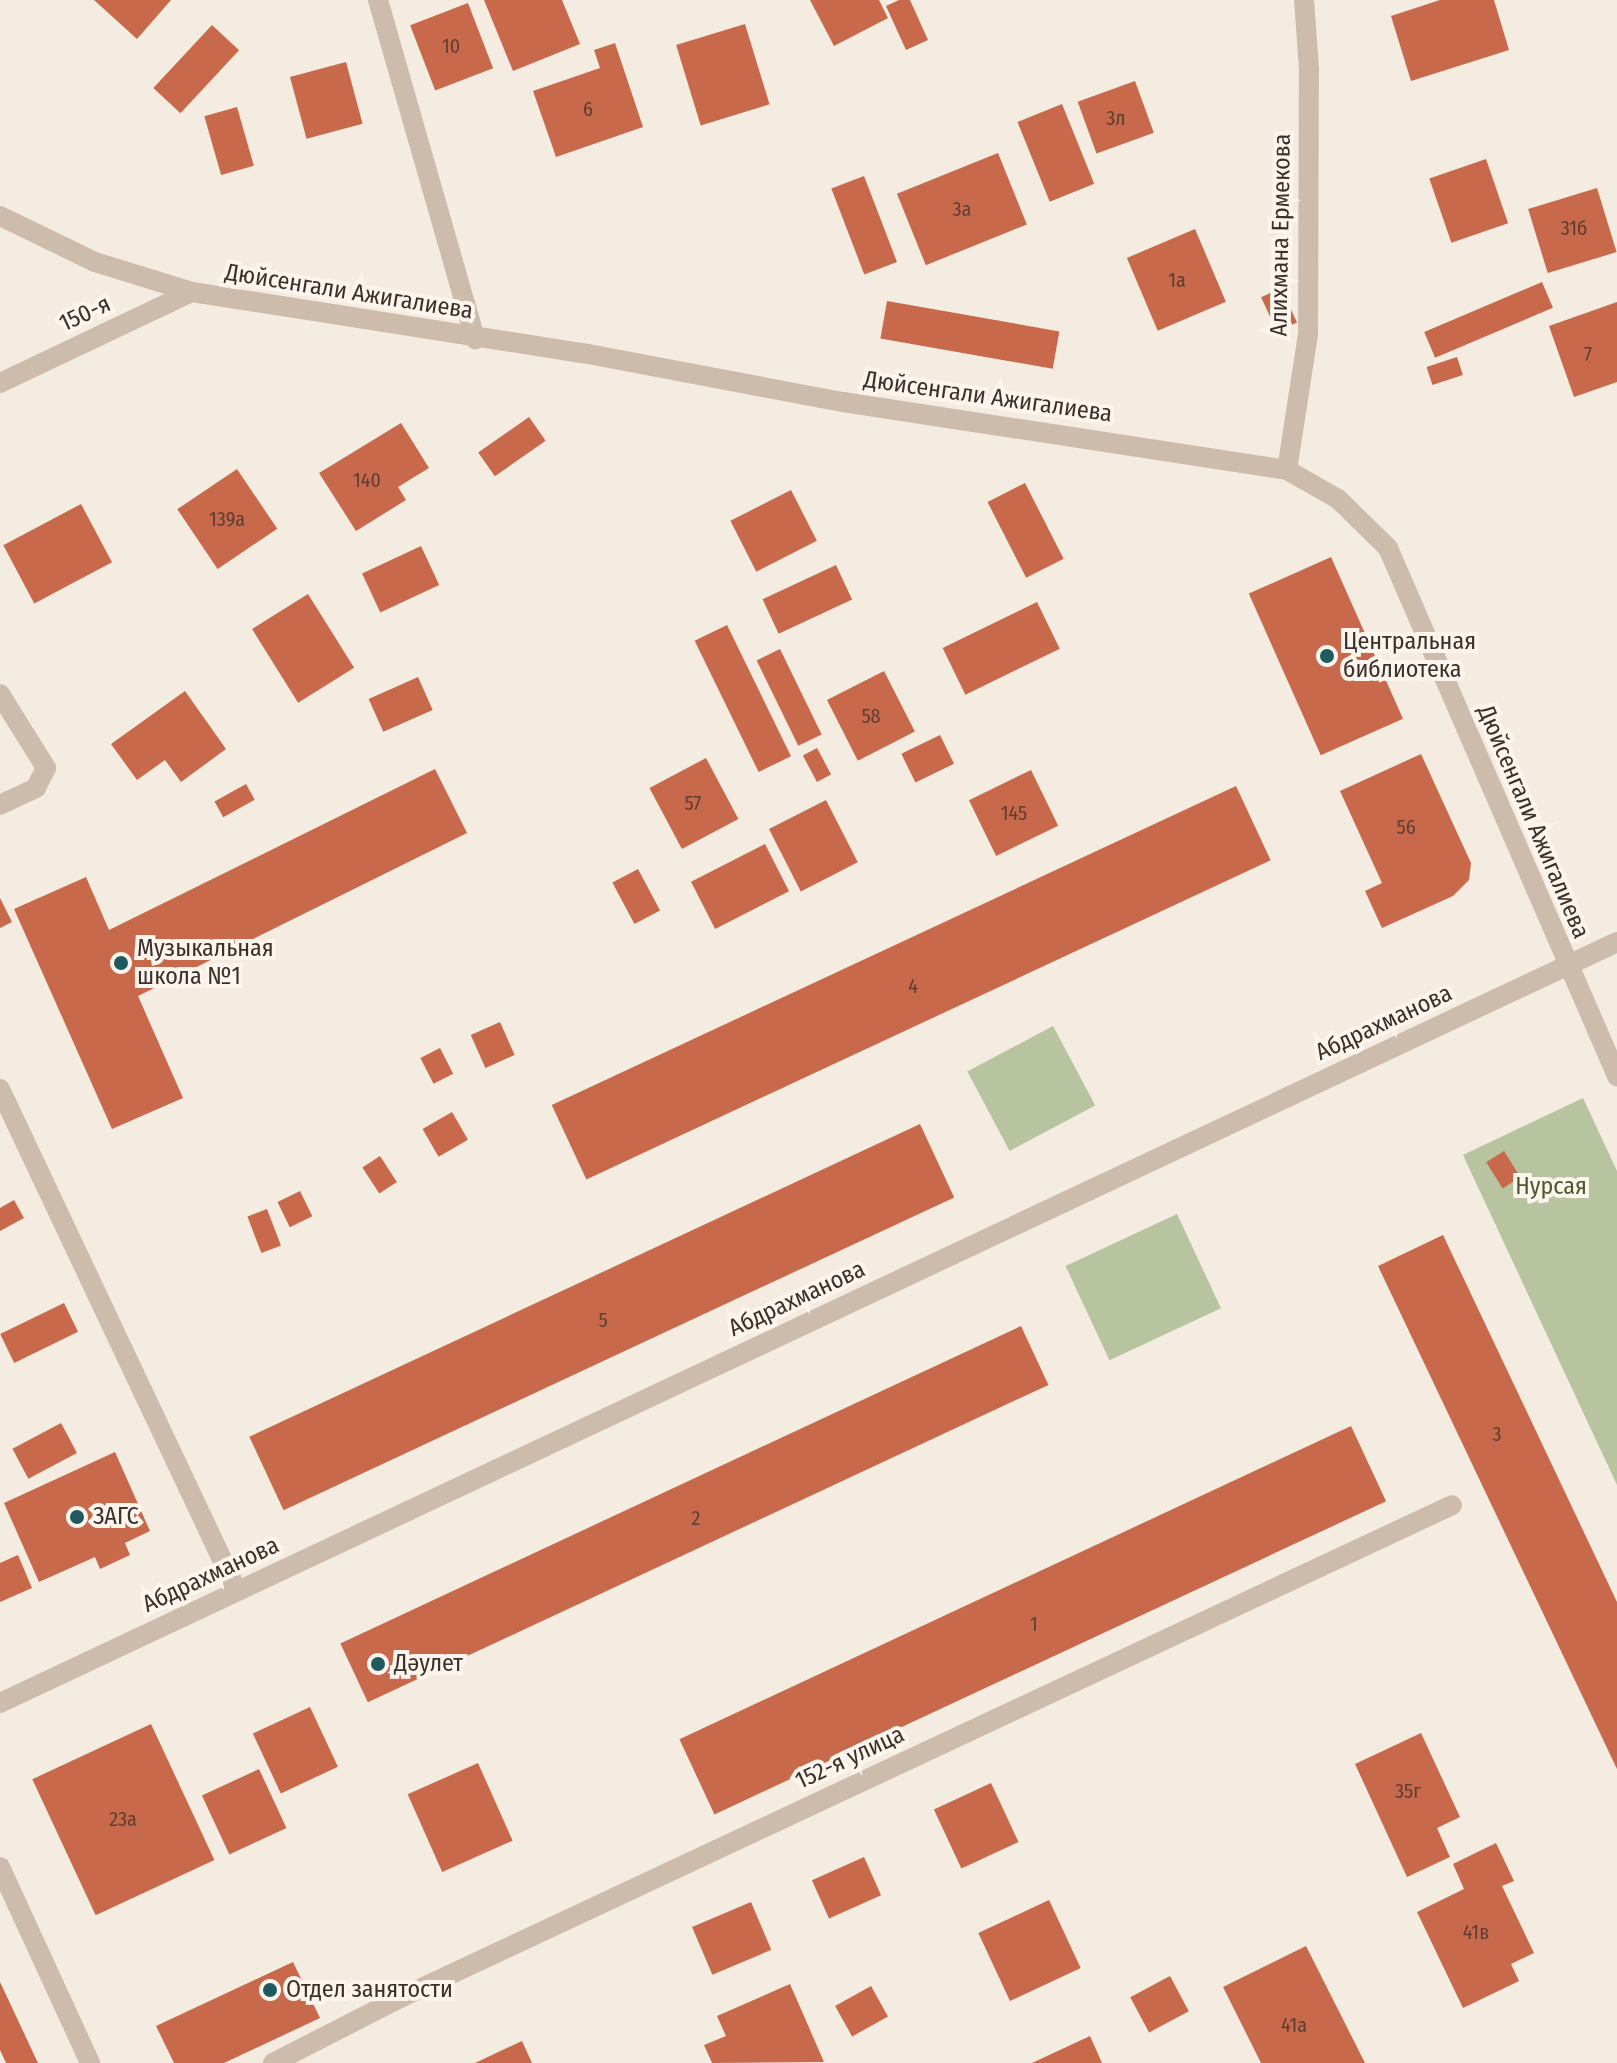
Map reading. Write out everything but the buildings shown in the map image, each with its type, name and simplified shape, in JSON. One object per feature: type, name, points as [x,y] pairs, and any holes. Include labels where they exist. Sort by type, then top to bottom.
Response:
[{"type":"street","points":[[378,0],[475,339]]},
{"type":"street","name":"Алихмана Ермекова","points":[[1287,470],[1308,334],[1309,69],[1304,0]]},
{"type":"street","name":"Дюйсенгали Ажигалиева","points":[[0,216],[95,262],[192,292],[1287,470],[1338,499],[1388,548],[1566,967],[1617,1076]]},
{"type":"street","name":"150-я","points":[[0,383],[192,292]]},
{"type":"street","points":[[0,694],[46,768],[36,788],[0,805]]},
{"type":"street","name":"Абдрахманова","points":[[0,1703],[1617,942]]},
{"type":"street","points":[[0,1089],[237,1591]]},
{"type":"street","name":"152-я улица","points":[[273,2063],[396,2000],[1452,1505]]},
{"type":"street","points":[[0,1867],[90,2063]]},
{"type":"green space","points":[[1053,1026],[1095,1105],[1010,1151],[967,1072]]},
{"type":"green space","name":"Нурсая","points":[[1583,1098],[1617,1171],[1617,1485],[1463,1155]]},
{"type":"green space","points":[[1177,1214],[1221,1308],[1109,1360],[1066,1266]]},
{"type":"place","name":"Центральная библиотека","points":[[1327,656]]},
{"type":"place","name":"Музыкальная школа №1","points":[[121,963]]},
{"type":"place","name":"ЗАГС","points":[[77,1517]]},
{"type":"place","name":"Дәулет","points":[[378,1664]]},
{"type":"place","name":"Отдел занятости","points":[[270,1990]]}]
